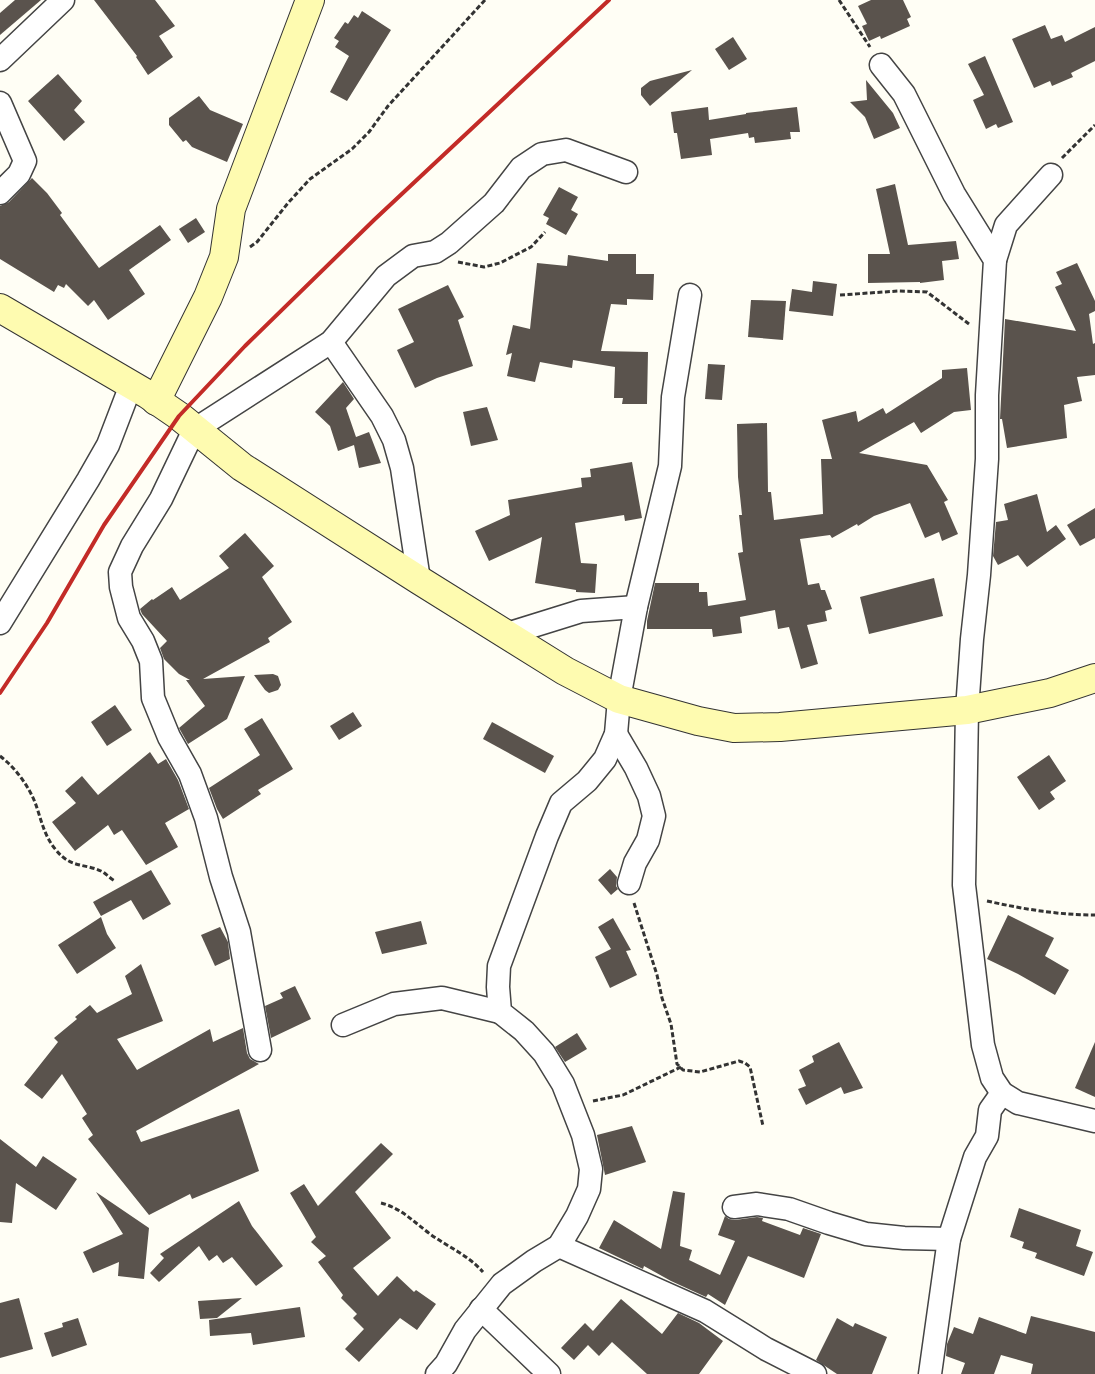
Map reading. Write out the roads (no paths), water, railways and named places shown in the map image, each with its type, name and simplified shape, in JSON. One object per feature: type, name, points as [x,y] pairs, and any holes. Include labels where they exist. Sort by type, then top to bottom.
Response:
[{"type":"main road","points":[[156,401],[208,297],[224,258],[231,210],[310,0]]},
{"type":"main road","points":[[0,308],[156,401],[179,416],[242,467],[420,580],[565,671],[619,699],[698,721],[734,728],[780,727],[967,710],[1050,693],[1095,678]]},
{"type":"street","points":[[0,60],[63,0]]},
{"type":"street","points":[[881,64],[904,94],[954,194],[995,260]]},
{"type":"street","points":[[0,103],[25,161],[19,174],[0,193]]},
{"type":"street","points":[[260,1050],[239,932],[221,877],[206,818],[190,774],[169,737],[153,698],[151,661],[143,641],[129,618],[121,587],[120,572],[132,546],[161,499],[194,430],[331,342],[386,276],[413,256],[435,252],[449,243],[494,203],[521,168],[542,154],[566,150],[626,172]]},
{"type":"street","points":[[1051,175],[1006,225],[995,260],[990,339],[987,459],[967,710],[964,885],[982,1045],[992,1078],[1002,1093],[1018,1103],[1095,1121]]},
{"type":"street","points":[[500,1012],[499,966],[546,836],[560,803],[586,781],[605,760],[616,734],[619,699],[636,607],[670,466],[674,396],[690,295]]},
{"type":"street","points":[[331,342],[382,416],[394,440],[402,468],[420,580]]},
{"type":"street","points":[[0,623],[108,445],[131,385]]},
{"type":"street","points":[[507,634],[581,611],[636,607]]},
{"type":"street","points":[[616,734],[649,796],[654,816],[648,840],[635,863],[629,883]]},
{"type":"street","points":[[343,1025],[394,1004],[442,998],[500,1012],[524,1031],[544,1053],[563,1084],[583,1136],[591,1168],[589,1189],[559,1246],[534,1261],[499,1289],[465,1330],[446,1364],[437,1374]]},
{"type":"street","points":[[930,1374],[950,1239],[975,1157],[987,1136],[990,1110],[1002,1093]]},
{"type":"street","points":[[734,1207],[757,1204],[789,1208],[866,1234],[904,1238],[950,1239]]},
{"type":"street","points":[[559,1246],[705,1311],[766,1349],[816,1374]]},
{"type":"street","points":[[481,1309],[549,1374]]},
{"type":"railway","points":[[0,693],[47,623],[104,525],[179,416],[245,346],[374,220],[609,0]]}]
